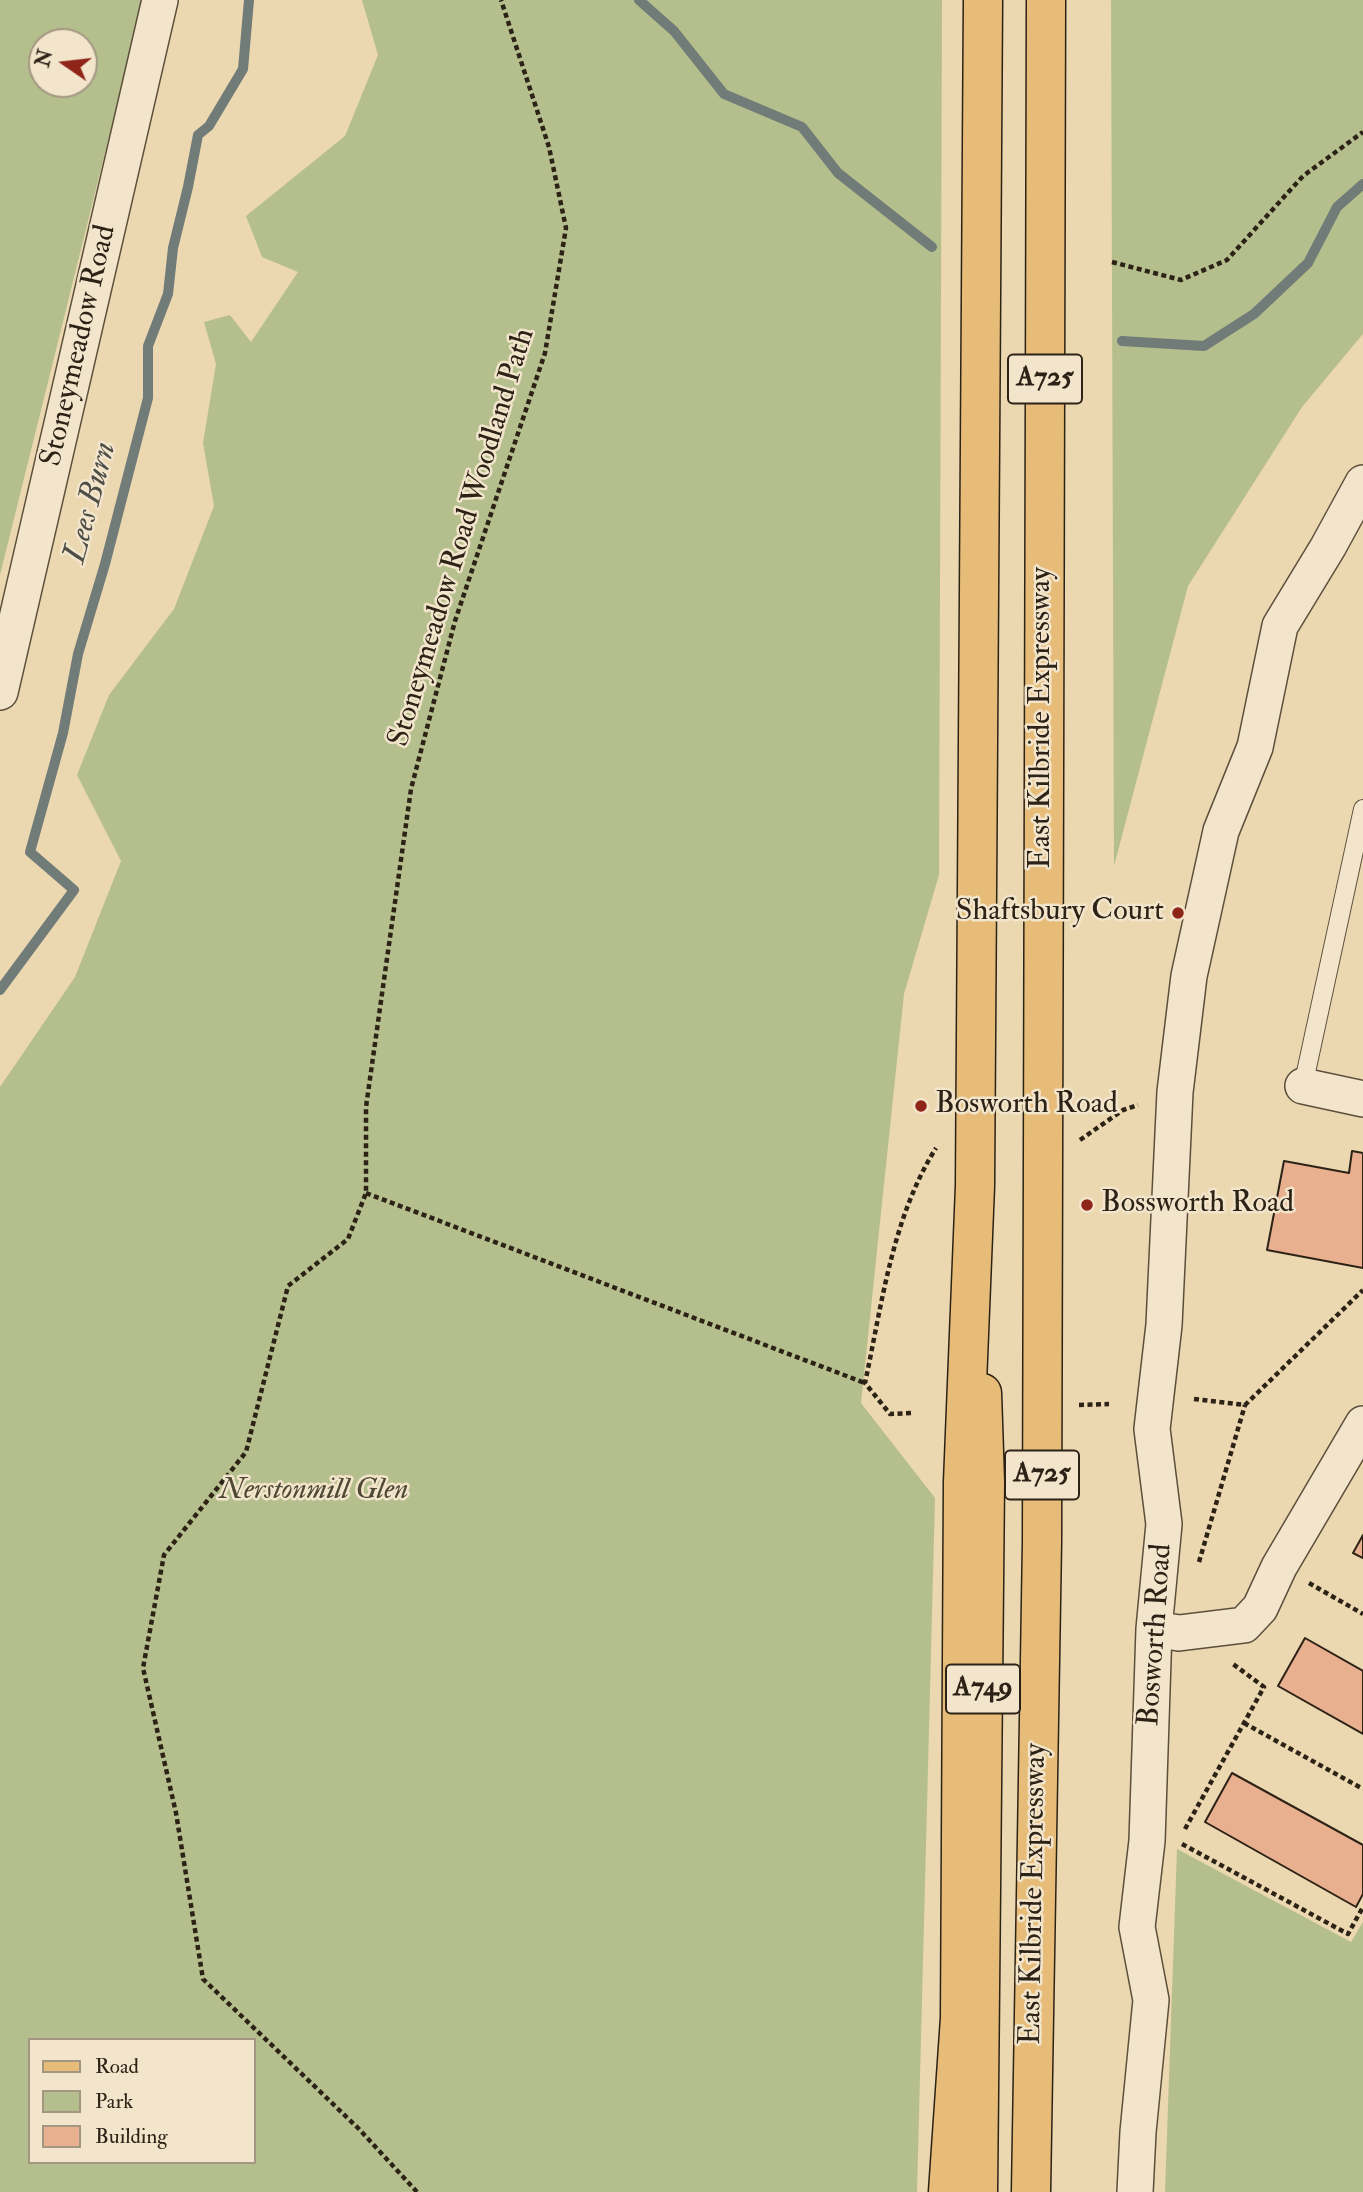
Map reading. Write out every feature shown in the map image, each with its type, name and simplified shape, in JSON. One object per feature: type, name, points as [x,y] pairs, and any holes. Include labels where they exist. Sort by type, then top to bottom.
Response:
[{"type":"main road","name":"East Kilbride Expressway","points":[[948,2192],[960,2018],[963,1482],[975,1186],[983,0]]},
{"type":"main road","name":"East Kilbride Expressway","points":[[1031,2192],[1042,1542],[1046,0]]},
{"type":"main road","name":"East Kilbride Expressway","points":[[975,1186],[985,1482],[978,2192]]},
{"type":"street","name":"Stoneymeadow Road","points":[[0,692],[160,0]]},
{"type":"street","name":"Bosworth Road","points":[[1135,2192],[1151,2000],[1137,1927],[1162,1841],[1154,1629],[1164,1524],[1152,1429],[1164,1325],[1175,1092],[1189,976],[1222,831],[1255,747],[1280,626],[1363,483]]},
{"type":"street","points":[[1303,1086],[1363,1099]]},
{"type":"street","points":[[1154,1629],[1179,1633],[1244,1625],[1260,1608],[1279,1567],[1363,1424]]},
{"type":"lane","points":[[1303,1086],[1363,809]]},
{"type":"path","name":"Stoneymeadow Road Woodland Path","points":[[417,2192],[359,2129],[202,1979],[176,1813],[143,1668],[164,1555],[246,1452],[288,1286],[348,1239],[366,1193],[366,1107],[411,789],[455,621],[545,353],[566,228],[549,147],[501,0]]},
{"type":"path","points":[[1112,262],[1138,271],[1181,279],[1227,260],[1303,176],[1363,132]]},
{"type":"path","points":[[1042,1161],[1080,1140],[1123,1110],[1175,1092]]},
{"type":"path","points":[[865,1383],[895,1241],[925,1165],[940,1142]]},
{"type":"path","points":[[366,1193],[865,1383],[890,1414],[911,1413]]},
{"type":"path","points":[[1196,1573],[1245,1405],[1363,1290]]},
{"type":"path","points":[[1194,1399],[1245,1405]]},
{"type":"path","points":[[1068,1405],[1109,1404]]},
{"type":"path","points":[[1279,1567],[1363,1614]]},
{"type":"path","points":[[1196,1632],[1264,1687],[1244,1723],[1162,1841],[1348,1934],[1363,1907]]},
{"type":"path","points":[[1244,1723],[1363,1789]]},
{"type":"green space","points":[[0,0],[143,0],[0,575]]},
{"type":"green space","name":"Nerstonmill Glen","points":[[362,0],[942,0],[939,875],[904,994],[861,1403],[935,1498],[917,2192],[0,2192],[0,1087],[75,977],[121,861],[77,775],[109,695],[174,609],[214,506],[203,443],[216,364],[204,322],[230,315],[251,342],[298,272],[262,257],[246,216],[345,136],[378,55]]},
{"type":"green space","points":[[1111,0],[1363,0],[1363,334],[1302,407],[1188,586],[1114,866]]},
{"type":"green space","points":[[1177,1849],[1351,1942],[1363,1922],[1363,2192],[1165,2192]]},
{"type":"building","points":[[1352,1151],[1363,1153],[1363,1268],[1267,1250],[1284,1161],[1349,1173]]},
{"type":"building","points":[[1363,1535],[1363,1558],[1353,1553]]},
{"type":"building","points":[[1305,1638],[1363,1671],[1363,1734],[1278,1686]]},
{"type":"building","points":[[1232,1773],[1363,1845],[1363,1894],[1356,1907],[1205,1822]]},
{"type":"waterway","name":"Lees Burn","points":[[0,990],[74,890],[30,852],[63,733],[78,654],[105,564],[148,398],[148,346],[168,294],[173,248],[198,135],[209,126],[243,69],[249,0]]},
{"type":"waterway","points":[[639,0],[674,31],[724,94],[802,127],[838,173],[932,247]]},
{"type":"waterway","points":[[1122,341],[1204,346],[1254,314],[1308,263],[1337,207],[1363,184]]},
{"type":"place","name":"Shaftsbury Court","points":[[1178,913]]},
{"type":"place","name":"Bosworth Road","points":[[921,1106]]},
{"type":"place","name":"Bossworth Road","points":[[1087,1205]]}]
